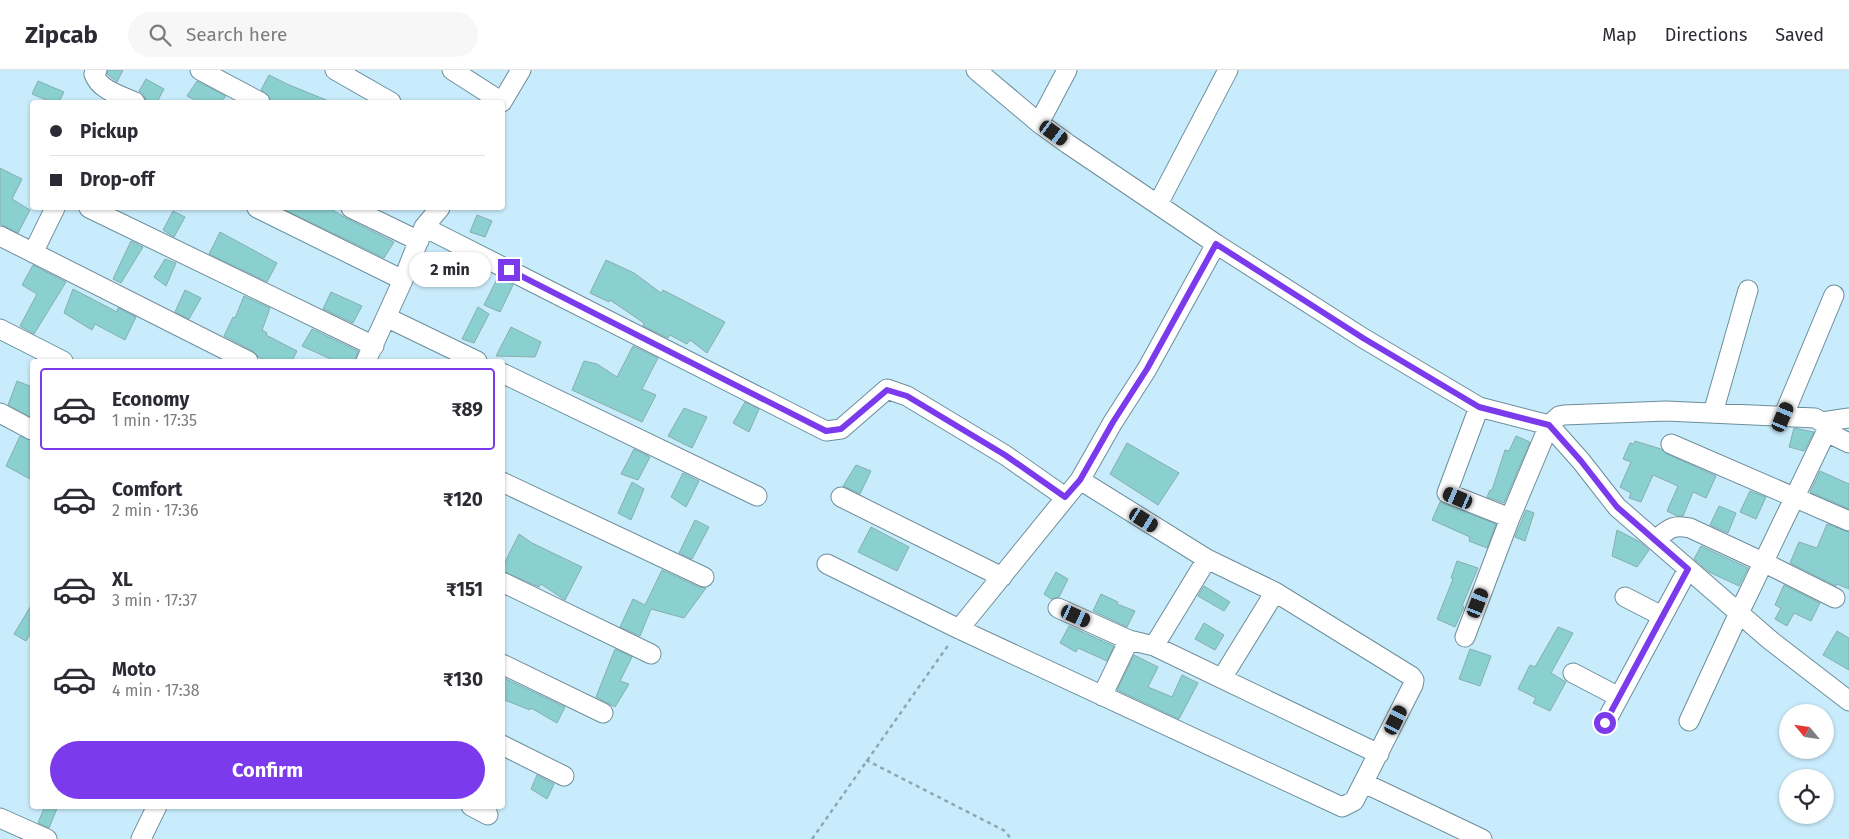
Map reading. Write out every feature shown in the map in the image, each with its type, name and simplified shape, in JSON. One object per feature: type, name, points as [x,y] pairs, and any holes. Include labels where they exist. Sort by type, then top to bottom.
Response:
[{"type":"street","points":[[97,70],[94,74],[96,81],[131,100]]},
{"type":"street","points":[[200,70],[256,100]]},
{"type":"street","points":[[335,70],[388,100]]},
{"type":"street","points":[[452,70],[499,100]]},
{"type":"street","points":[[503,100],[521,70]]},
{"type":"street","points":[[976,70],[1039,122],[1216,244],[1363,338],[1479,407],[1549,425],[1576,455],[1617,507],[1770,640],[1849,701]]},
{"type":"street","points":[[1039,122],[1067,70]]},
{"type":"street","points":[[1158,204],[1228,70]]},
{"type":"street","points":[[33,252],[53,210]]},
{"type":"street","points":[[93,210],[370,354],[421,234],[439,210]]},
{"type":"street","points":[[261,210],[403,280]]},
{"type":"street","points":[[356,210],[421,234],[826,431],[841,429],[887,390],[907,396],[1005,455],[1065,497]]},
{"type":"street","points":[[0,236],[244,359]]},
{"type":"street","points":[[959,629],[1080,480],[1113,422],[1147,369],[1216,244]]},
{"type":"street","points":[[1714,413],[1748,290]]},
{"type":"street","points":[[1783,417],[1834,295]]},
{"type":"street","points":[[386,317],[473,359]]},
{"type":"street","points":[[0,329],[59,359]]},
{"type":"street","points":[[505,375],[757,496]]},
{"type":"street","points":[[1479,407],[1447,493],[1510,518]]},
{"type":"street","points":[[1465,637],[1510,518],[1549,425],[1559,416],[1666,411],[1815,418],[1824,427],[1849,443]]},
{"type":"street","points":[[0,413],[30,429]]},
{"type":"street","points":[[1689,721],[1794,497],[1824,427],[1849,418]]},
{"type":"street","points":[[1671,444],[1849,521]]},
{"type":"street","points":[[827,564],[959,629],[1342,807],[1354,801],[1380,754],[1413,685],[1414,680],[1411,676],[1275,592],[1207,559],[1080,480]]},
{"type":"street","points":[[505,483],[704,577]]},
{"type":"street","points":[[841,497],[1002,578]]},
{"type":"street","points":[[1655,540],[1672,526],[1690,528],[1835,598]]},
{"type":"street","points":[[1154,646],[1207,559]]},
{"type":"street","points":[[1605,723],[1688,569]]},
{"type":"street","points":[[505,583],[651,654]]},
{"type":"street","points":[[1222,678],[1275,592]]},
{"type":"street","points":[[1625,597],[1662,616]]},
{"type":"street","points":[[1058,608],[1129,640],[1154,646],[1380,754]]},
{"type":"street","points":[[1102,696],[1129,640]]},
{"type":"street","points":[[505,665],[604,713]]},
{"type":"street","points":[[1573,673],[1619,697]]},
{"type":"street","points":[[505,746],[564,776]]},
{"type":"street","points":[[1364,783],[1482,839]]},
{"type":"street","points":[[141,839],[155,809]]},
{"type":"street","points":[[477,809],[488,815]]},
{"type":"street","points":[[0,818],[47,839]]},
{"type":"path","points":[[812,839],[959,629]]},
{"type":"path","points":[[866,760],[1005,831],[1011,839]]},
{"type":"building","points":[[108,70],[123,70],[117,82],[107,74]]},
{"type":"building","points":[[269,75],[326,100],[270,100],[269,96],[261,90]]},
{"type":"building","points":[[146,79],[164,89],[158,100],[146,100],[139,91]]},
{"type":"building","points":[[38,81],[64,92],[60,100],[46,100],[32,94]]},
{"type":"building","points":[[197,81],[226,96],[223,100],[195,100],[187,96]]},
{"type":"building","points":[[0,168],[22,179],[12,199],[30,210],[18,233],[0,224]]},
{"type":"building","points":[[285,210],[332,210],[394,242],[384,258]]},
{"type":"building","points":[[173,211],[185,217],[174,237],[163,230]]},
{"type":"building","points":[[477,215],[492,221],[485,237],[470,232]]},
{"type":"building","points":[[220,232],[277,263],[267,282],[209,254]]},
{"type":"building","points":[[131,241],[143,247],[121,283],[113,279]]},
{"type":"building","points":[[165,259],[176,263],[166,286],[154,277]]},
{"type":"building","points":[[606,260],[634,273],[661,293],[663,290],[725,322],[707,353],[690,340],[687,344],[670,335],[668,338],[643,326],[644,323],[610,300],[609,302],[590,293]]},
{"type":"building","points":[[33,265],[66,282],[34,334],[20,326],[37,294],[22,285]]},
{"type":"building","points":[[498,277],[513,285],[500,312],[484,305]]},
{"type":"building","points":[[73,289],[117,312],[118,308],[136,317],[125,340],[95,324],[92,330],[64,313]]},
{"type":"building","points":[[185,290],[201,298],[189,319],[175,312]]},
{"type":"building","points":[[331,292],[362,306],[353,323],[323,309]]},
{"type":"building","points":[[244,296],[270,308],[262,330],[267,333],[266,335],[297,351],[293,359],[264,359],[258,357],[253,351],[224,336],[233,317],[235,318]]},
{"type":"building","points":[[478,307],[489,314],[474,343],[462,339]]},
{"type":"building","points":[[511,327],[541,342],[535,357],[496,356]]},
{"type":"building","points":[[312,329],[358,351],[356,359],[331,359],[302,346]]},
{"type":"building","points":[[633,346],[658,358],[642,389],[656,395],[642,422],[572,390],[584,361],[597,364],[617,377]]},
{"type":"building","points":[[17,381],[30,386],[30,417],[8,405]]},
{"type":"building","points":[[745,402],[759,409],[749,432],[733,423]]},
{"type":"building","points":[[684,408],[707,417],[692,448],[668,436]]},
{"type":"building","points":[[1794,428],[1814,432],[1804,451],[1789,447]]},
{"type":"building","points":[[20,436],[30,440],[30,479],[6,466]]},
{"type":"building","points":[[1516,436],[1530,442],[1504,503],[1487,497],[1490,490],[1492,490],[1505,450],[1509,451]]},
{"type":"building","points":[[1635,441],[1661,449],[1667,454],[1716,476],[1706,498],[1693,492],[1683,516],[1677,516],[1667,511],[1678,486],[1653,475],[1641,502],[1629,498],[1631,493],[1620,487],[1631,462],[1623,459],[1630,443],[1634,444]]},
{"type":"building","points":[[1127,443],[1179,473],[1158,505],[1110,474]]},
{"type":"building","points":[[634,449],[650,457],[638,480],[621,474]]},
{"type":"building","points":[[856,465],[871,471],[860,494],[843,486]]},
{"type":"building","points":[[1820,471],[1849,484],[1849,509],[1810,492]]},
{"type":"building","points":[[683,473],[699,481],[686,507],[671,497]]},
{"type":"building","points":[[632,482],[644,489],[631,520],[618,513]]},
{"type":"building","points":[[1750,491],[1766,497],[1756,519],[1740,512]]},
{"type":"building","points":[[1440,502],[1496,524],[1487,548],[1469,541],[1470,537],[1432,520]]},
{"type":"building","points":[[1719,506],[1736,513],[1728,533],[1710,525]]},
{"type":"building","points":[[1526,510],[1534,513],[1525,541],[1515,537]]},
{"type":"building","points":[[695,520],[709,527],[692,559],[679,553]]},
{"type":"building","points":[[1827,524],[1849,532],[1849,589],[1837,584],[1836,586],[1790,563],[1799,542],[1817,548]]},
{"type":"building","points":[[871,527],[909,547],[897,571],[858,552]]},
{"type":"building","points":[[1617,530],[1640,542],[1649,550],[1637,567],[1612,556]]},
{"type":"building","points":[[519,534],[532,543],[582,567],[565,600],[541,584],[539,587],[505,572],[505,562]]},
{"type":"building","points":[[1701,546],[1748,568],[1739,586],[1709,572],[1694,559]]},
{"type":"building","points":[[1457,561],[1478,568],[1455,627],[1437,619],[1453,579],[1451,578]]},
{"type":"building","points":[[662,570],[699,587],[706,588],[684,618],[651,609],[640,636],[620,627],[633,599],[645,605]]},
{"type":"building","points":[[1056,572],[1068,579],[1059,597],[1051,599],[1044,594]]},
{"type":"building","points":[[1784,585],[1820,603],[1811,621],[1794,613],[1787,626],[1775,619],[1781,608],[1775,605]]},
{"type":"building","points":[[1204,586],[1230,602],[1224,611],[1198,596]]},
{"type":"building","points":[[1101,594],[1118,602],[1117,604],[1135,611],[1127,627],[1093,611]]},
{"type":"building","points":[[30,607],[30,634],[26,641],[14,634]]},
{"type":"building","points":[[1204,623],[1224,635],[1215,650],[1195,639]]},
{"type":"building","points":[[1069,626],[1114,646],[1107,661],[1078,648],[1076,652],[1060,643]]},
{"type":"building","points":[[1558,627],[1573,633],[1551,673],[1566,682],[1550,711],[1533,703],[1536,698],[1518,689],[1530,665],[1535,667]]},
{"type":"building","points":[[1837,631],[1849,638],[1849,670],[1823,655]]},
{"type":"building","points":[[615,649],[632,657],[620,681],[629,684],[615,707],[596,697]]},
{"type":"building","points":[[1470,649],[1491,656],[1480,686],[1459,679]]},
{"type":"building","points":[[1134,655],[1158,667],[1148,687],[1172,697],[1182,675],[1198,683],[1179,719],[1117,690]]},
{"type":"building","points":[[505,678],[565,707],[557,723],[531,708],[530,710],[505,700]]},
{"type":"building","points":[[537,775],[554,784],[547,799],[531,789]]},
{"type":"building","points":[[44,809],[57,809],[49,828],[38,823]]},
{"type":"route","points":[[509,270],[826,431],[841,429],[887,390],[907,396],[1005,455],[1065,497],[1080,480],[1113,422],[1147,369],[1216,244],[1363,338],[1479,407],[1549,425],[1581,461],[1617,507],[1688,569],[1605,723]]}]
